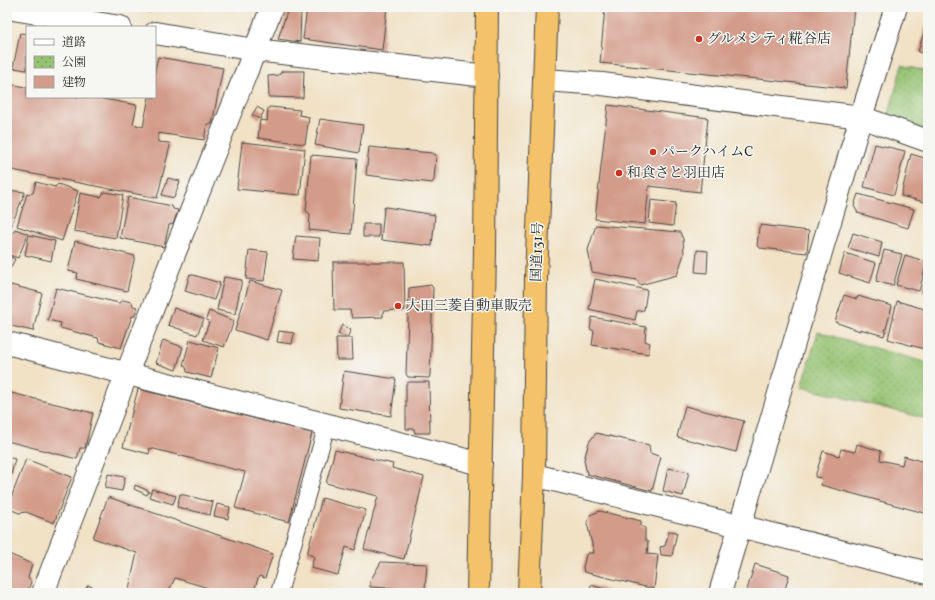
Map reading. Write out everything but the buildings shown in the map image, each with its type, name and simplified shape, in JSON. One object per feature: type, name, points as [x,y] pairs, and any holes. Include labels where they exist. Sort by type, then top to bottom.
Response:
[{"type":"highway","points":[[478,593],[487,7]]},
{"type":"highway","name":"国道131号","points":[[529,593],[534,475],[536,278],[547,7]]},
{"type":"street","points":[[43,593],[127,373],[272,7]]},
{"type":"street","points":[[720,593],[861,117],[896,7]]},
{"type":"street","points":[[7,8],[114,26]]},
{"type":"street","points":[[156,33],[255,50],[487,76]]},
{"type":"street","points":[[544,80],[602,84],[861,117],[928,141]]},
{"type":"street","points":[[7,343],[481,464]]},
{"type":"street","points":[[534,475],[740,525],[928,573]]},
{"type":"lane","points":[[279,593],[327,425]]},
{"type":"green space","points":[[902,65],[928,72],[928,135],[887,121]]},
{"type":"green space","points":[[818,332],[928,363],[928,419],[801,387]]},
{"type":"place","name":"グルメシティ糀谷店","points":[[699,39]]},
{"type":"place","name":"パークハイムC","points":[[653,152]]},
{"type":"place","name":"和食さと羽田店","points":[[619,173]]},
{"type":"place","name":"大田三菱自動車販売","points":[[398,306]]}]
